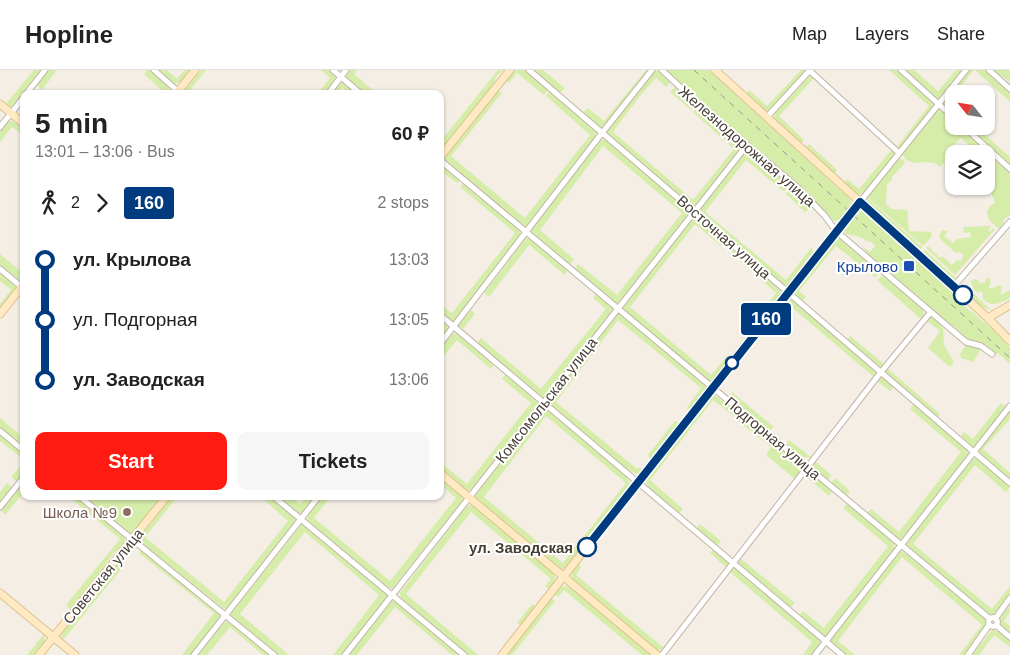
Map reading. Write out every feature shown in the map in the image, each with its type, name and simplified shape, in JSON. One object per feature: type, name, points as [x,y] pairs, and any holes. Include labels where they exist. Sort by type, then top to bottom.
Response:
[{"type":"main road","points":[[181,90],[195,70]]},
{"type":"main road","points":[[444,153],[510,70]]},
{"type":"main road","points":[[715,70],[988,318],[1010,341]]},
{"type":"main road","points":[[0,104],[20,121]]},
{"type":"main road","points":[[502,655],[860,202]]},
{"type":"main road","points":[[0,314],[20,291]]},
{"type":"main road","points":[[988,318],[1010,305]]},
{"type":"main road","points":[[444,476],[657,655]]},
{"type":"main road","name":"Советская улица","points":[[39,655],[164,500]]},
{"type":"main road","points":[[0,593],[75,655]]},
{"type":"street","points":[[29,90],[45,70]]},
{"type":"street","points":[[154,70],[176,90]]},
{"type":"street","points":[[333,70],[357,90]]},
{"type":"street","points":[[331,90],[346,70]]},
{"type":"street","name":"Восточная улица","points":[[529,70],[1010,483]]},
{"type":"street","points":[[444,339],[652,70]]},
{"type":"street","name":"Железнодорожная улица","points":[[662,70],[698,104],[796,187],[825,216],[836,231],[930,313],[966,342],[981,346],[992,354]]},
{"type":"street","points":[[767,118],[809,70],[899,153]]},
{"type":"street","points":[[901,70],[945,110]]},
{"type":"street","points":[[860,202],[966,70]]},
{"type":"street","points":[[989,70],[1010,89]]},
{"type":"street","points":[[0,127],[20,102]]},
{"type":"street","points":[[973,135],[1010,169]]},
{"type":"street","name":"Комсомольская улица","points":[[345,655],[747,144]]},
{"type":"street","name":"Подгорная улица","points":[[444,161],[526,233],[991,621]]},
{"type":"street","points":[[953,287],[1010,222]]},
{"type":"street","points":[[0,269],[20,285]]},
{"type":"street","points":[[662,655],[807,466],[930,313]]},
{"type":"street","points":[[444,318],[842,655]]},
{"type":"street","points":[[815,655],[1010,406]]},
{"type":"street","points":[[0,432],[20,448]]},
{"type":"street","points":[[0,508],[20,482]]},
{"type":"street","points":[[84,500],[274,655]]},
{"type":"street","points":[[278,500],[464,655]]},
{"type":"street","points":[[194,655],[316,500]]},
{"type":"street","points":[[968,655],[991,621],[1010,598]]},
{"type":"street","points":[[991,621],[992,627],[996,625],[1010,636]]},
{"type":"green space","points":[[34,70],[41,70],[25,90],[20,90],[20,96],[13,105],[9,107],[5,105]]},
{"type":"green space","points":[[48,70],[57,70],[42,90],[37,85]]},
{"type":"green space","points":[[147,70],[150,70],[163,80],[169,90],[162,90],[144,74]]},
{"type":"green space","points":[[157,70],[167,70],[177,79],[185,70],[190,70],[180,82],[174,84]]},
{"type":"green space","points":[[201,70],[206,70],[190,90],[186,89]]},
{"type":"green space","points":[[321,70],[330,70],[335,75],[335,79],[328,90],[320,90],[330,78]]},
{"type":"green space","points":[[348,70],[357,70],[354,74],[372,90],[360,90],[346,78]]},
{"type":"green space","points":[[498,70],[503,70],[444,147],[444,137]]},
{"type":"green space","points":[[514,70],[526,70],[549,88],[544,95],[517,73],[509,83],[505,80]]},
{"type":"green space","points":[[533,70],[543,70],[565,88],[560,93]]},
{"type":"green space","points":[[646,70],[651,70],[604,127],[600,129],[583,113],[588,108],[604,121]]},
{"type":"green space","points":[[658,70],[672,80],[666,87],[656,78],[613,132],[693,200],[734,149],[693,112],[698,106],[741,143],[741,149],[695,207],[690,205],[607,135],[608,129],[653,72]]},
{"type":"green space","points":[[665,70],[709,70],[847,196],[852,202],[846,216],[840,220],[833,220],[813,200]]},
{"type":"green space","points":[[801,70],[806,70],[771,110],[765,111],[746,94],[749,90],[767,106]]},
{"type":"green space","points":[[889,70],[898,70],[935,104],[901,148],[896,148],[929,106]]},
{"type":"green space","points":[[904,70],[914,70],[938,91],[956,70],[964,70],[951,85],[945,85],[945,92],[938,100]]},
{"type":"green space","points":[[969,70],[974,70],[962,85],[958,85]]},
{"type":"green space","points":[[975,70],[985,70],[1010,93],[1010,102],[995,88],[995,85],[991,85]]},
{"type":"green space","points":[[993,70],[1010,71],[1010,82]]},
{"type":"green space","points":[[809,76],[815,77],[779,116],[804,140],[801,144],[774,117],[775,113]]},
{"type":"green space","points":[[339,82],[343,82],[353,90],[345,90],[342,87],[340,90],[333,90]]},
{"type":"green space","points":[[676,86],[696,105],[691,110],[670,92]]},
{"type":"green space","points":[[497,90],[502,93],[451,156],[525,218],[590,135],[546,96],[551,90],[596,132],[595,139],[527,226],[524,227],[445,161],[444,156]]},
{"type":"green space","points":[[937,110],[945,114],[945,135],[972,135],[981,145],[969,145],[961,138],[954,145],[945,145],[945,161],[940,167],[934,163],[908,161],[902,154]]},
{"type":"green space","points":[[12,121],[20,126],[20,133],[12,127],[0,142],[0,131],[8,122]]},
{"type":"green space","points":[[975,135],[985,135],[1010,157],[1010,167],[995,153],[995,145],[986,145]]},
{"type":"green space","points":[[601,140],[606,140],[689,210],[689,213],[650,266],[618,303],[614,303],[573,270],[578,264],[617,295],[682,213],[603,146],[540,230],[574,259],[569,266],[531,232]]},
{"type":"green space","points":[[809,144],[837,170],[834,174],[805,149]]},
{"type":"green space","points":[[892,149],[895,155],[865,192],[858,195],[847,186],[845,182],[847,179],[859,189]]},
{"type":"green space","points":[[748,150],[790,185],[783,191],[746,160],[705,212],[786,280],[811,248],[814,251],[788,285],[784,286],[699,213],[699,209],[745,151]]},
{"type":"green space","points":[[898,158],[902,159],[905,163],[887,184],[886,204],[891,209],[907,210],[909,231],[931,232],[932,236],[923,246],[867,197]]},
{"type":"green space","points":[[995,159],[1010,173],[1010,215],[1003,220],[1004,223],[999,229],[989,220],[987,212],[990,206],[995,203],[992,195],[995,195]]},
{"type":"green space","points":[[444,167],[460,180],[457,183],[444,173]]},
{"type":"green space","points":[[464,183],[519,229],[521,235],[453,322],[444,315],[444,307],[452,313],[515,233],[460,187]]},
{"type":"green space","points":[[792,186],[813,207],[805,212],[786,194]]},
{"type":"green space","points":[[867,198],[922,247],[920,251],[868,203]]},
{"type":"green space","points":[[860,210],[928,269],[951,291],[957,300],[994,330],[1010,348],[1010,364],[998,353],[994,355],[984,345],[966,338],[901,282],[881,268],[863,248],[870,252],[875,246],[870,241],[868,242],[860,237],[846,234],[843,229],[844,226],[852,215]]},
{"type":"green space","points":[[692,218],[697,219],[725,241],[721,246],[695,224],[630,307],[711,375],[727,356],[731,359],[710,381],[621,308]]},
{"type":"green space","points":[[991,226],[988,230],[990,232],[993,228],[995,229],[955,275],[926,248],[928,246],[940,258],[942,256],[952,265],[957,260],[961,261],[964,255],[960,252],[956,253],[939,238],[941,231],[948,231],[944,236],[953,243],[957,239],[971,237],[970,232],[964,233],[963,227]]},
{"type":"green space","points":[[526,238],[529,238],[567,270],[565,275],[529,245],[489,297],[484,293]]},
{"type":"green space","points":[[839,238],[878,271],[876,278],[836,246],[799,291],[806,297],[802,302],[795,296],[795,289],[801,281],[806,279],[811,269],[833,241]]},
{"type":"green space","points":[[734,249],[780,291],[779,297],[747,337],[742,336],[776,293],[731,253]]},
{"type":"green space","points":[[925,250],[957,279],[951,280],[922,254]]},
{"type":"green space","points":[[0,254],[20,271],[20,280],[19,280],[0,265]]},
{"type":"green space","points":[[0,272],[16,287],[0,309],[0,304],[11,290],[0,281]]},
{"type":"green space","points":[[883,275],[923,309],[924,314],[921,319],[877,280]]},
{"type":"green space","points":[[986,278],[989,278],[991,282],[989,287],[991,289],[999,285],[1002,286],[1000,295],[1010,290],[1010,298],[996,304],[986,302],[983,299],[983,293],[974,290],[971,282],[973,279],[978,280],[981,284],[985,282]]},
{"type":"green space","points":[[964,285],[993,311],[981,306],[961,288]]},
{"type":"green space","points":[[596,294],[612,306],[613,310],[545,397],[540,397],[477,343],[481,338],[541,389],[606,309],[593,298]]},
{"type":"green space","points":[[788,299],[792,300],[875,370],[876,374],[874,377],[789,305],[779,317],[775,314]]},
{"type":"green space","points":[[471,310],[475,314],[463,329],[458,325]]},
{"type":"green space","points":[[619,313],[704,384],[706,388],[691,408],[686,409],[701,388],[618,320],[556,402],[637,469],[639,467],[643,470],[638,474],[620,464],[549,405],[549,399],[615,314]]},
{"type":"green space","points":[[929,317],[935,318],[943,328],[944,345],[954,362],[950,367],[928,348],[940,331],[926,320]]},
{"type":"green space","points":[[444,322],[448,328],[444,334]]},
{"type":"green space","points":[[456,333],[492,363],[491,369],[457,340],[444,355],[444,344],[452,334]]},
{"type":"green space","points":[[850,336],[884,364],[882,367],[879,367],[847,340]]},
{"type":"green space","points":[[967,343],[979,347],[980,350],[973,362],[961,358],[960,354]]},
{"type":"green space","points":[[887,368],[940,414],[937,418],[886,374]]},
{"type":"green space","points":[[506,374],[538,405],[472,489],[467,491],[444,473],[444,465],[467,484],[531,403],[502,379]]},
{"type":"green space","points":[[882,377],[894,387],[890,391],[877,381]]},
{"type":"green space","points":[[732,392],[774,427],[769,432],[727,398]]},
{"type":"green space","points":[[714,395],[739,413],[735,417],[713,400],[650,480],[683,509],[679,513],[654,494],[646,478],[711,396]]},
{"type":"green space","points":[[1001,403],[1007,408],[978,444],[973,447],[960,437],[964,432],[973,439]]},
{"type":"green space","points":[[914,404],[967,449],[968,454],[904,537],[899,540],[866,514],[871,509],[899,532],[961,452],[910,409]]},
{"type":"green space","points":[[1010,407],[1010,419],[983,449],[1010,473],[1010,481],[978,450]]},
{"type":"green space","points":[[548,410],[626,475],[630,484],[567,567],[562,569],[559,569],[475,497],[477,491],[541,411]],"holes":[[[546,416],[626,483],[563,563],[484,497]]]},
{"type":"green space","points":[[741,415],[798,463],[800,471],[795,479],[766,455],[771,447],[737,420]]},
{"type":"green space","points":[[0,418],[20,435],[20,445],[0,428]]},
{"type":"green space","points":[[675,421],[678,422],[678,426],[652,458],[649,458],[648,455]]},
{"type":"green space","points":[[0,435],[20,452],[20,457],[0,441]]},
{"type":"green space","points":[[789,440],[811,457],[800,456],[784,445]]},
{"type":"green space","points":[[977,458],[1010,487],[1006,492],[975,465],[913,544],[992,609],[1010,586],[1010,598],[993,617],[990,617],[905,545],[906,541],[972,459]]},
{"type":"green space","points":[[814,460],[831,475],[828,480],[815,470],[812,464]]},
{"type":"green space","points":[[20,467],[20,478],[17,482],[11,477]]},
{"type":"green space","points":[[810,472],[832,491],[829,496],[803,474]]},
{"type":"green space","points":[[835,478],[850,491],[846,496],[831,483]]},
{"type":"green space","points":[[444,480],[462,496],[463,500],[392,589],[384,585],[307,520],[309,514],[320,500],[328,500],[314,518],[390,581],[456,498],[444,488]]},
{"type":"green space","points":[[7,483],[13,488],[0,503],[0,492]]},
{"type":"green space","points":[[20,486],[20,497],[5,515],[0,509]]},
{"type":"green space","points":[[73,500],[81,500],[125,538],[123,544],[111,556],[96,579],[71,610],[66,605],[120,539]]},
{"type":"green space","points":[[86,500],[160,500],[134,532],[125,531]]},
{"type":"green space","points":[[168,500],[175,500],[145,537],[224,602],[288,521],[264,500],[275,500],[296,520],[228,608],[224,609],[139,541],[140,535],[152,523],[156,514]]},
{"type":"green space","points":[[282,500],[295,500],[300,504],[304,500],[314,500],[303,513],[297,513]]},
{"type":"green space","points":[[848,503],[893,541],[895,548],[825,637],[799,616],[803,611],[824,628],[888,546],[843,508]]},
{"type":"green space","points":[[472,504],[552,572],[555,579],[549,589],[545,586],[551,579],[471,512],[406,594],[478,655],[468,655],[402,599],[399,594],[466,507]]},
{"type":"green space","points":[[302,524],[306,524],[388,594],[342,655],[333,655],[379,595],[305,532],[240,614],[289,655],[278,655],[231,616],[232,612]]},
{"type":"green space","points":[[700,524],[721,541],[717,546],[696,529]]},
{"type":"green space","points":[[141,549],[221,615],[191,655],[182,655],[214,613],[139,553]]},
{"type":"green space","points":[[714,549],[728,561],[729,565],[727,568],[710,553]]},
{"type":"green space","points":[[902,551],[987,620],[988,623],[966,655],[959,655],[982,625],[902,557],[838,641],[855,655],[844,655],[830,642],[897,553]]},
{"type":"green space","points":[[740,558],[795,603],[790,608],[738,565]]},
{"type":"green space","points":[[117,562],[123,567],[63,640],[60,632]]},
{"type":"green space","points":[[579,563],[581,567],[576,575],[664,648],[657,651],[572,579],[572,572]]},
{"type":"green space","points":[[736,568],[820,639],[820,645],[812,655],[803,655],[812,642],[729,571]]},
{"type":"green space","points":[[561,587],[570,588],[652,655],[642,655],[564,590],[558,597],[555,594]]},
{"type":"green space","points":[[551,598],[555,601],[512,655],[507,655]]},
{"type":"green space","points":[[392,601],[398,601],[461,655],[452,655],[395,607],[357,655],[348,655]]},
{"type":"green space","points":[[532,604],[536,608],[521,626],[517,623]]},
{"type":"green space","points":[[1010,605],[1010,612],[1004,621],[1010,626],[1010,635],[1002,627],[1000,620]]},
{"type":"green space","points":[[230,621],[271,655],[263,655],[230,627],[207,655],[197,655],[222,625]]},
{"type":"green space","points":[[992,630],[999,632],[1010,640],[1010,647],[994,635],[979,655],[972,655]]},
{"type":"green space","points":[[44,634],[45,642],[35,655],[27,655]]},
{"type":"railway","points":[[694,70],[1010,358]]},
{"type":"bus line","name":"160","points":[[587,547],[676,432],[860,202],[963,295]]},
{"type":"place","name":"Крылово","points":[[909,266]]},
{"type":"place","name":"Школа №9","points":[[127,512]]},
{"type":"place","name":"ул. Заводская","points":[[587,547]]}]
